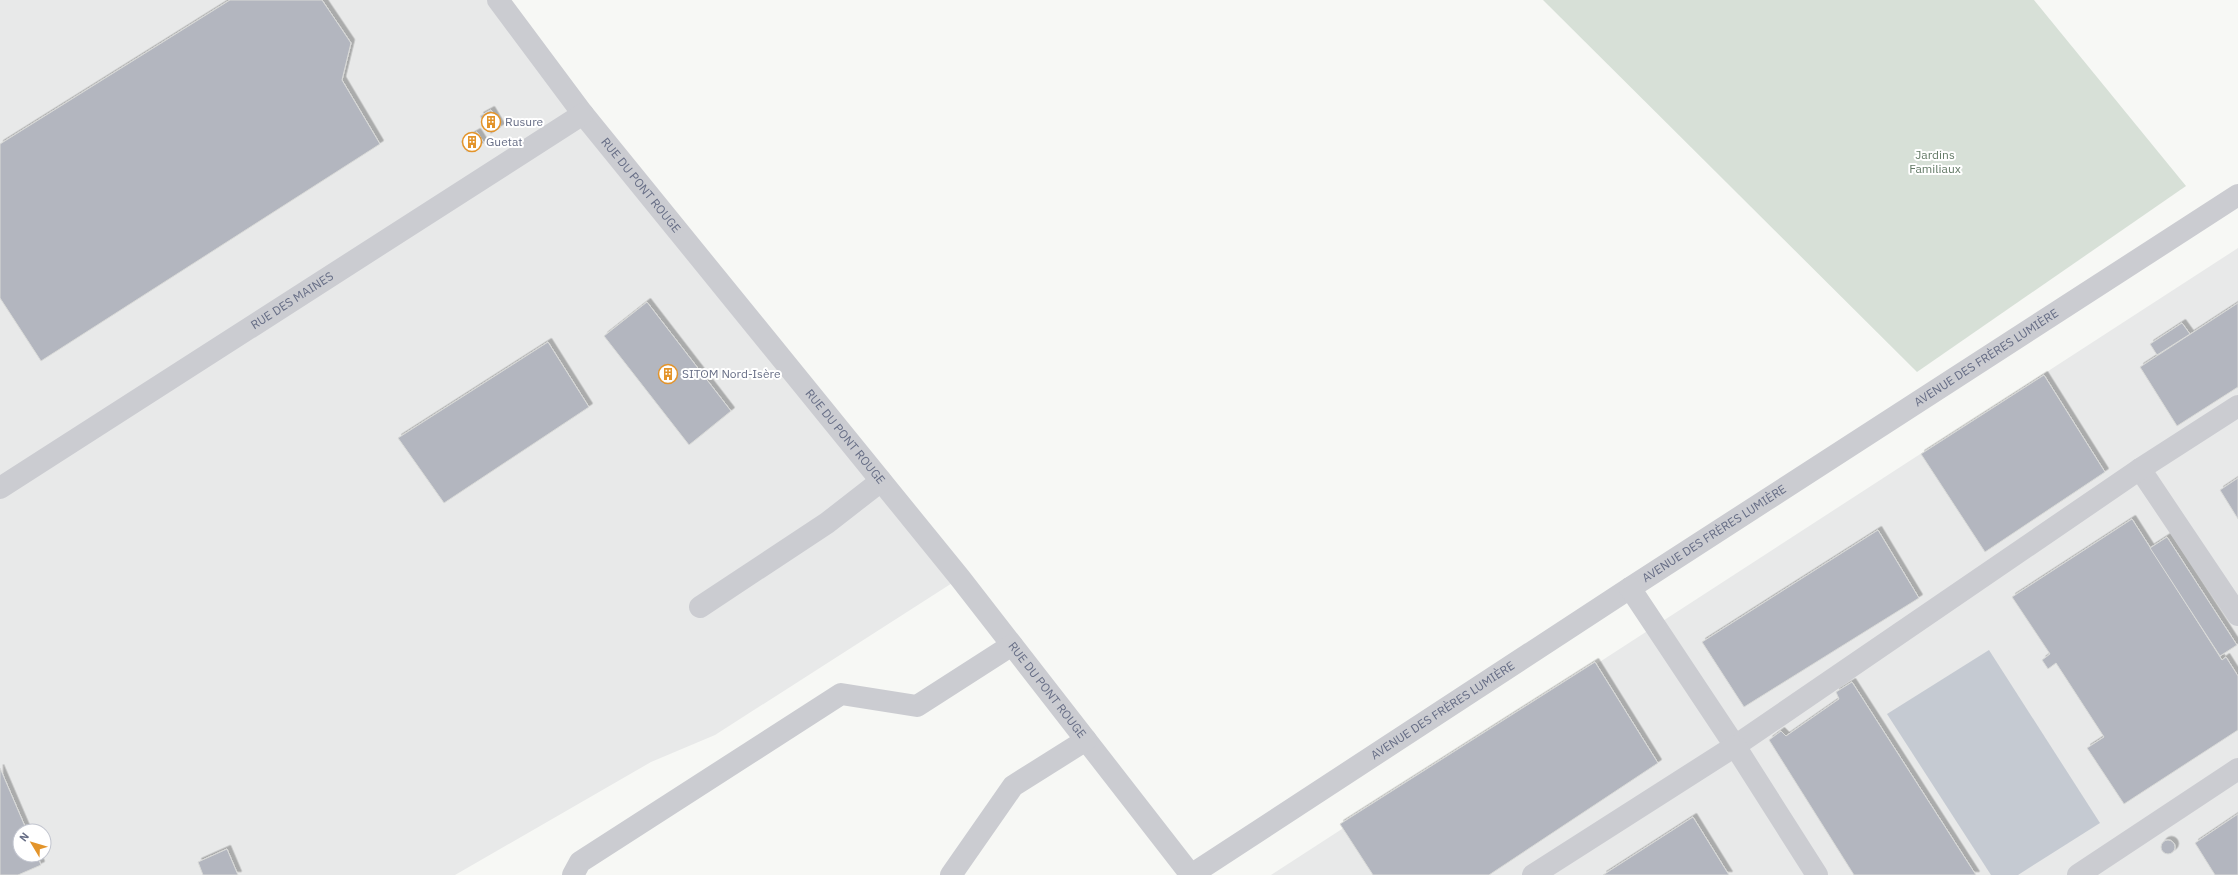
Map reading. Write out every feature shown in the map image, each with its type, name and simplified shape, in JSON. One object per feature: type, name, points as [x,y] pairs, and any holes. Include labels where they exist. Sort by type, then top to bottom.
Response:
[{"type":"street","name":"RUE DU PONT ROUGE","points":[[498,0],[583,114],[881,481],[1012,645],[1191,875]]},
{"type":"street","name":"RUE DES MAINES","points":[[0,488],[583,114]]},
{"type":"street","name":"AVENUE DES FRÈRES LUMIÈRE","points":[[1191,875],[1630,588],[2238,194]]},
{"type":"street","points":[[1533,875],[1735,746],[2140,469],[2238,406]]},
{"type":"street","points":[[2140,469],[2238,615]]},
{"type":"street","points":[[700,607],[827,524],[881,481]]},
{"type":"street","points":[[1630,588],[1735,746],[1815,874]]},
{"type":"street","points":[[573,875],[580,862],[841,694],[917,706],[1012,645]]},
{"type":"street","points":[[952,875],[1013,786],[1086,740]]},
{"type":"street","points":[[2078,875],[2238,769]]},
{"type":"shaded area","points":[[0,0],[498,0],[960,578],[715,735],[651,762],[455,875],[0,875]]},
{"type":"shaded area","points":[[2238,248],[2238,875],[1271,875]]},
{"type":"shaded area","points":[[1989,650],[2100,823],[2018,875],[1991,875],[1887,714]]},
{"type":"green space","name":"Jardins Familiaux","points":[[1543,0],[2034,0],[2186,186],[1917,372]]},
{"type":"building","points":[[230,0],[322,0],[351,43],[342,80],[380,144],[41,361],[0,298],[0,144]]},
{"type":"building","name":"Rusure","points":[[491,110],[501,127],[491,134],[480,116]]},
{"type":"building","name":"Guetat","points":[[477,132],[484,143],[467,152],[461,141]]},
{"type":"building","name":"SITOM Nord-Isère","points":[[647,302],[731,411],[689,445],[604,336]]},
{"type":"building","points":[[2238,303],[2238,387],[2177,426],[2140,367]]},
{"type":"building","points":[[2182,323],[2190,334],[2157,355],[2150,344]]},
{"type":"building","points":[[548,342],[589,407],[444,503],[398,438]]},
{"type":"building","points":[[2044,375],[2105,472],[1985,552],[1921,454]]},
{"type":"building","points":[[2238,478],[2238,519],[2220,490]]},
{"type":"building","points":[[2132,519],[2222,660],[2226,657],[2238,676],[2238,730],[2124,804],[2087,748],[2104,737],[2056,663],[2048,669],[2042,660],[2050,654],[2012,597]]},
{"type":"building","points":[[1878,530],[1919,598],[1744,707],[1702,642]]},
{"type":"building","points":[[2167,537],[2237,645],[2220,656],[2150,548]]},
{"type":"building","points":[[1595,662],[1658,763],[1489,875],[1373,875],[1340,824]]},
{"type":"building","points":[[1852,682],[1976,875],[1854,875],[1769,740],[1781,731],[1786,736],[1839,699],[1836,692]]},
{"type":"building","points":[[0,768],[24,823],[12,823],[12,863],[40,863],[41,865],[18,875],[0,875]]},
{"type":"building","points":[[2238,814],[2238,875],[2215,875],[2195,843]]},
{"type":"building","points":[[1693,817],[1729,875],[1603,875]]},
{"type":"building","points":[[2165,840],[2171,840],[2175,844],[2175,850],[2171,854],[2165,854],[2161,850],[2161,844]]},
{"type":"building","points":[[227,849],[238,875],[203,875],[198,862]]},
{"type":"place","name":"Rusure","points":[[491,122]]},
{"type":"place","name":"Guetat","points":[[472,142]]},
{"type":"place","name":"SITOM Nord-Isère","points":[[668,374]]}]
